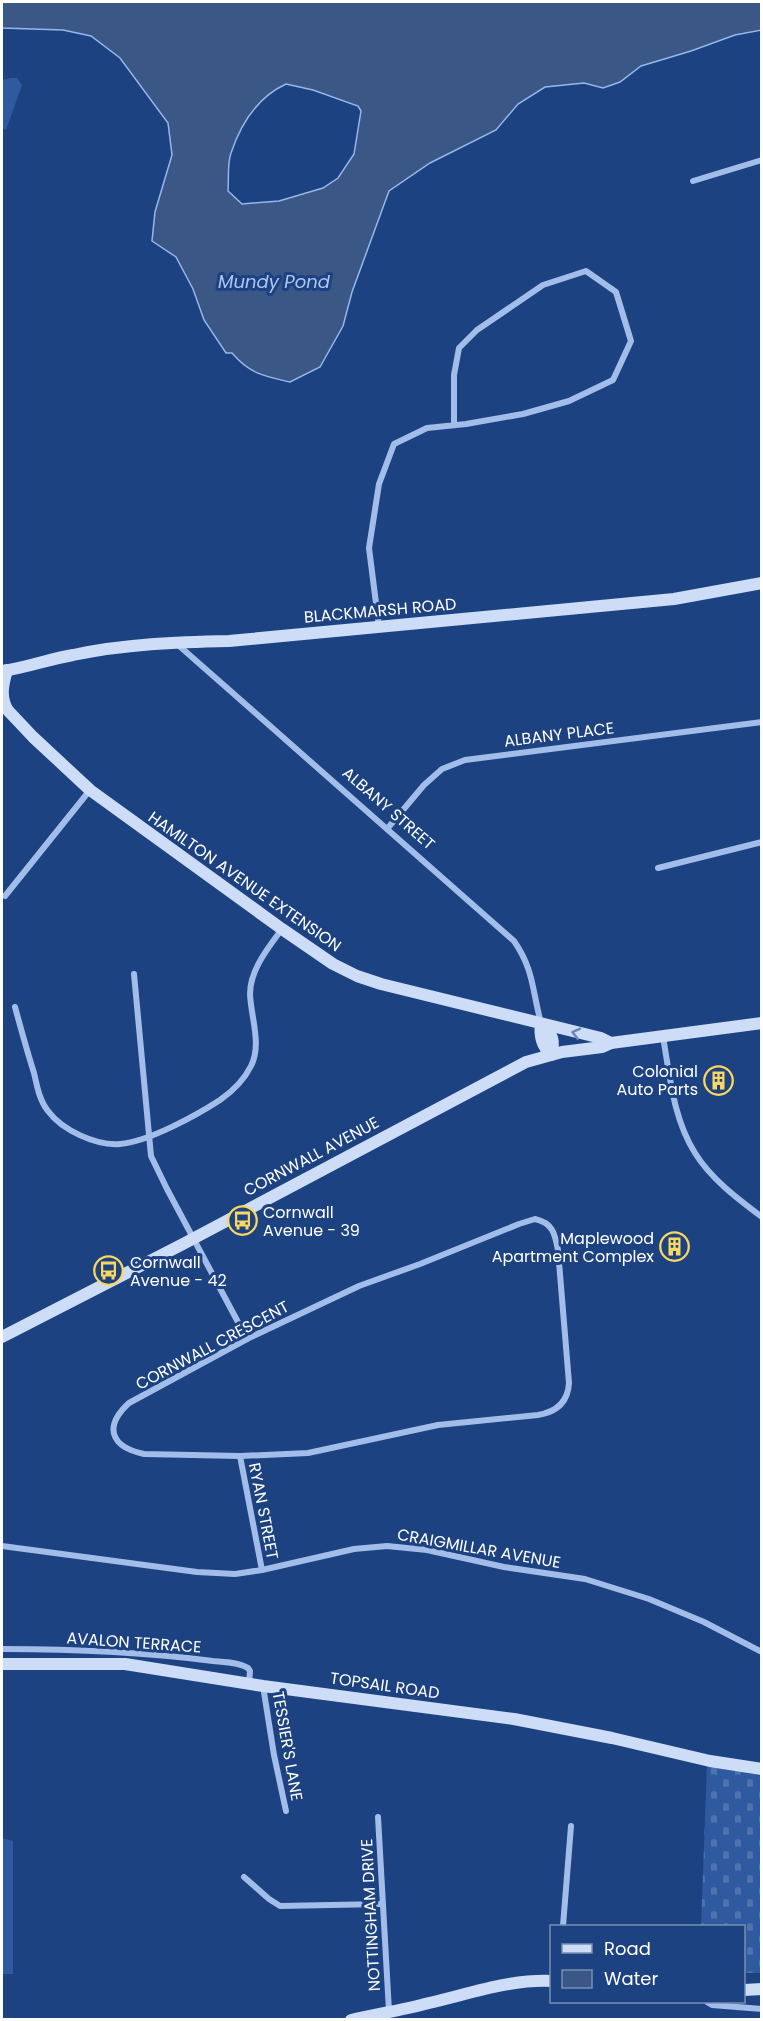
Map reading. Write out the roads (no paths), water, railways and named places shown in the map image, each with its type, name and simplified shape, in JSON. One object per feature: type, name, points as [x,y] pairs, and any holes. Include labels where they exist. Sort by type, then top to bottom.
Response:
[{"type":"street","points":[[693,181],[762,160]]},
{"type":"street","points":[[379,627],[369,548],[379,484],[393,444],[427,428],[454,425],[523,414],[569,401],[613,380],[632,341],[616,292],[586,271],[543,285],[477,330],[459,348],[454,375],[454,425]]},
{"type":"street","name":"BLACKMARSH ROAD","points":[[4,670],[74,654],[174,642],[229,641],[674,598],[762,583]]},
{"type":"street","name":"ALBANY STREET","points":[[174,642],[513,941],[523,954],[529,969],[541,1024],[543,1047],[551,1054]]},
{"type":"street","points":[[3,707],[4,670]]},
{"type":"street","name":"HAMILTON AVENUE EXTENSION","points":[[3,707],[90,790],[333,964],[357,976],[601,1038],[611,1043]]},
{"type":"street","name":"ALBANY PLACE","points":[[387,829],[424,785],[442,769],[465,760],[762,722]]},
{"type":"street","points":[[5,896],[90,790]]},
{"type":"street","points":[[658,868],[762,842]]},
{"type":"street","points":[[15,1007],[41,1101],[53,1118],[81,1135],[105,1142],[119,1144],[148,1137],[220,1100],[246,1074],[255,1052],[250,994],[254,972],[282,929]]},
{"type":"street","points":[[134,974],[151,1156],[247,1339]]},
{"type":"street","name":"CORNWALL AVENUE","points":[[2,1337],[194,1238],[513,1068],[537,1058],[602,1047],[611,1043],[762,1023]]},
{"type":"street","points":[[663,1037],[678,1115],[694,1152],[711,1173],[762,1217]]},
{"type":"street","name":"CORNWALL CRESCENT","points":[[529,1220],[543,1221],[555,1232],[569,1383],[566,1398],[558,1408],[538,1415],[438,1425],[308,1453],[240,1456],[151,1455],[138,1453],[121,1445],[115,1436],[113,1425],[118,1414],[129,1403],[247,1339],[358,1286],[420,1264],[529,1220]]},
{"type":"street","name":"RYAN STREET","points":[[240,1456],[262,1570]]},
{"type":"street","name":"CRAIGMILLAR AVENUE","points":[[2,1545],[197,1572],[235,1574],[354,1549],[387,1546],[427,1550],[504,1567],[585,1579],[671,1608],[762,1652]]},
{"type":"street","name":"AVALON TERRACE","points":[[2,1649],[69,1650],[167,1656],[237,1664],[249,1668],[249,1683]]},
{"type":"street","name":"TOPSAIL ROAD","points":[[2,1664],[125,1664],[263,1686],[514,1719],[762,1770]]},
{"type":"street","name":"TESSIER'S LANE","points":[[263,1686],[286,1811]]},
{"type":"street","name":"NOTTINGHAM DRIVE","points":[[378,1817],[388,2011]]},
{"type":"street","points":[[563,1925],[571,1826]]},
{"type":"street","points":[[244,1877],[280,1906],[382,1904]]},
{"type":"street","points":[[351,2019],[418,2006],[507,1984],[550,1981]]},
{"type":"street","points":[[745,1990],[762,1989]]},
{"type":"street","points":[[710,2003],[762,2009]]},
{"type":"water","name":"Mundy Pond","points":[[2,2],[761,2],[762,30],[735,35],[641,66],[620,82],[603,88],[584,83],[545,87],[518,104],[496,130],[430,163],[389,191],[352,292],[343,326],[320,367],[290,382],[251,370],[232,353],[226,353],[204,320],[193,289],[176,257],[152,241],[155,212],[172,155],[168,123],[120,58],[91,36],[63,30],[2,28]],"holes":[[[286,84],[313,90],[358,106],[361,111],[354,154],[338,178],[323,188],[279,201],[242,204],[228,191],[230,157],[245,121],[267,96]]]},
{"type":"place","name":"Colonial Auto Parts","points":[[719,1080]]},
{"type":"place","name":"Cornwall Avenue - 39","points":[[242,1221]]},
{"type":"place","name":"Maplewood Apartment Complex","points":[[675,1247]]},
{"type":"place","name":"Cornwall Avenue - 42","points":[[109,1271]]}]
